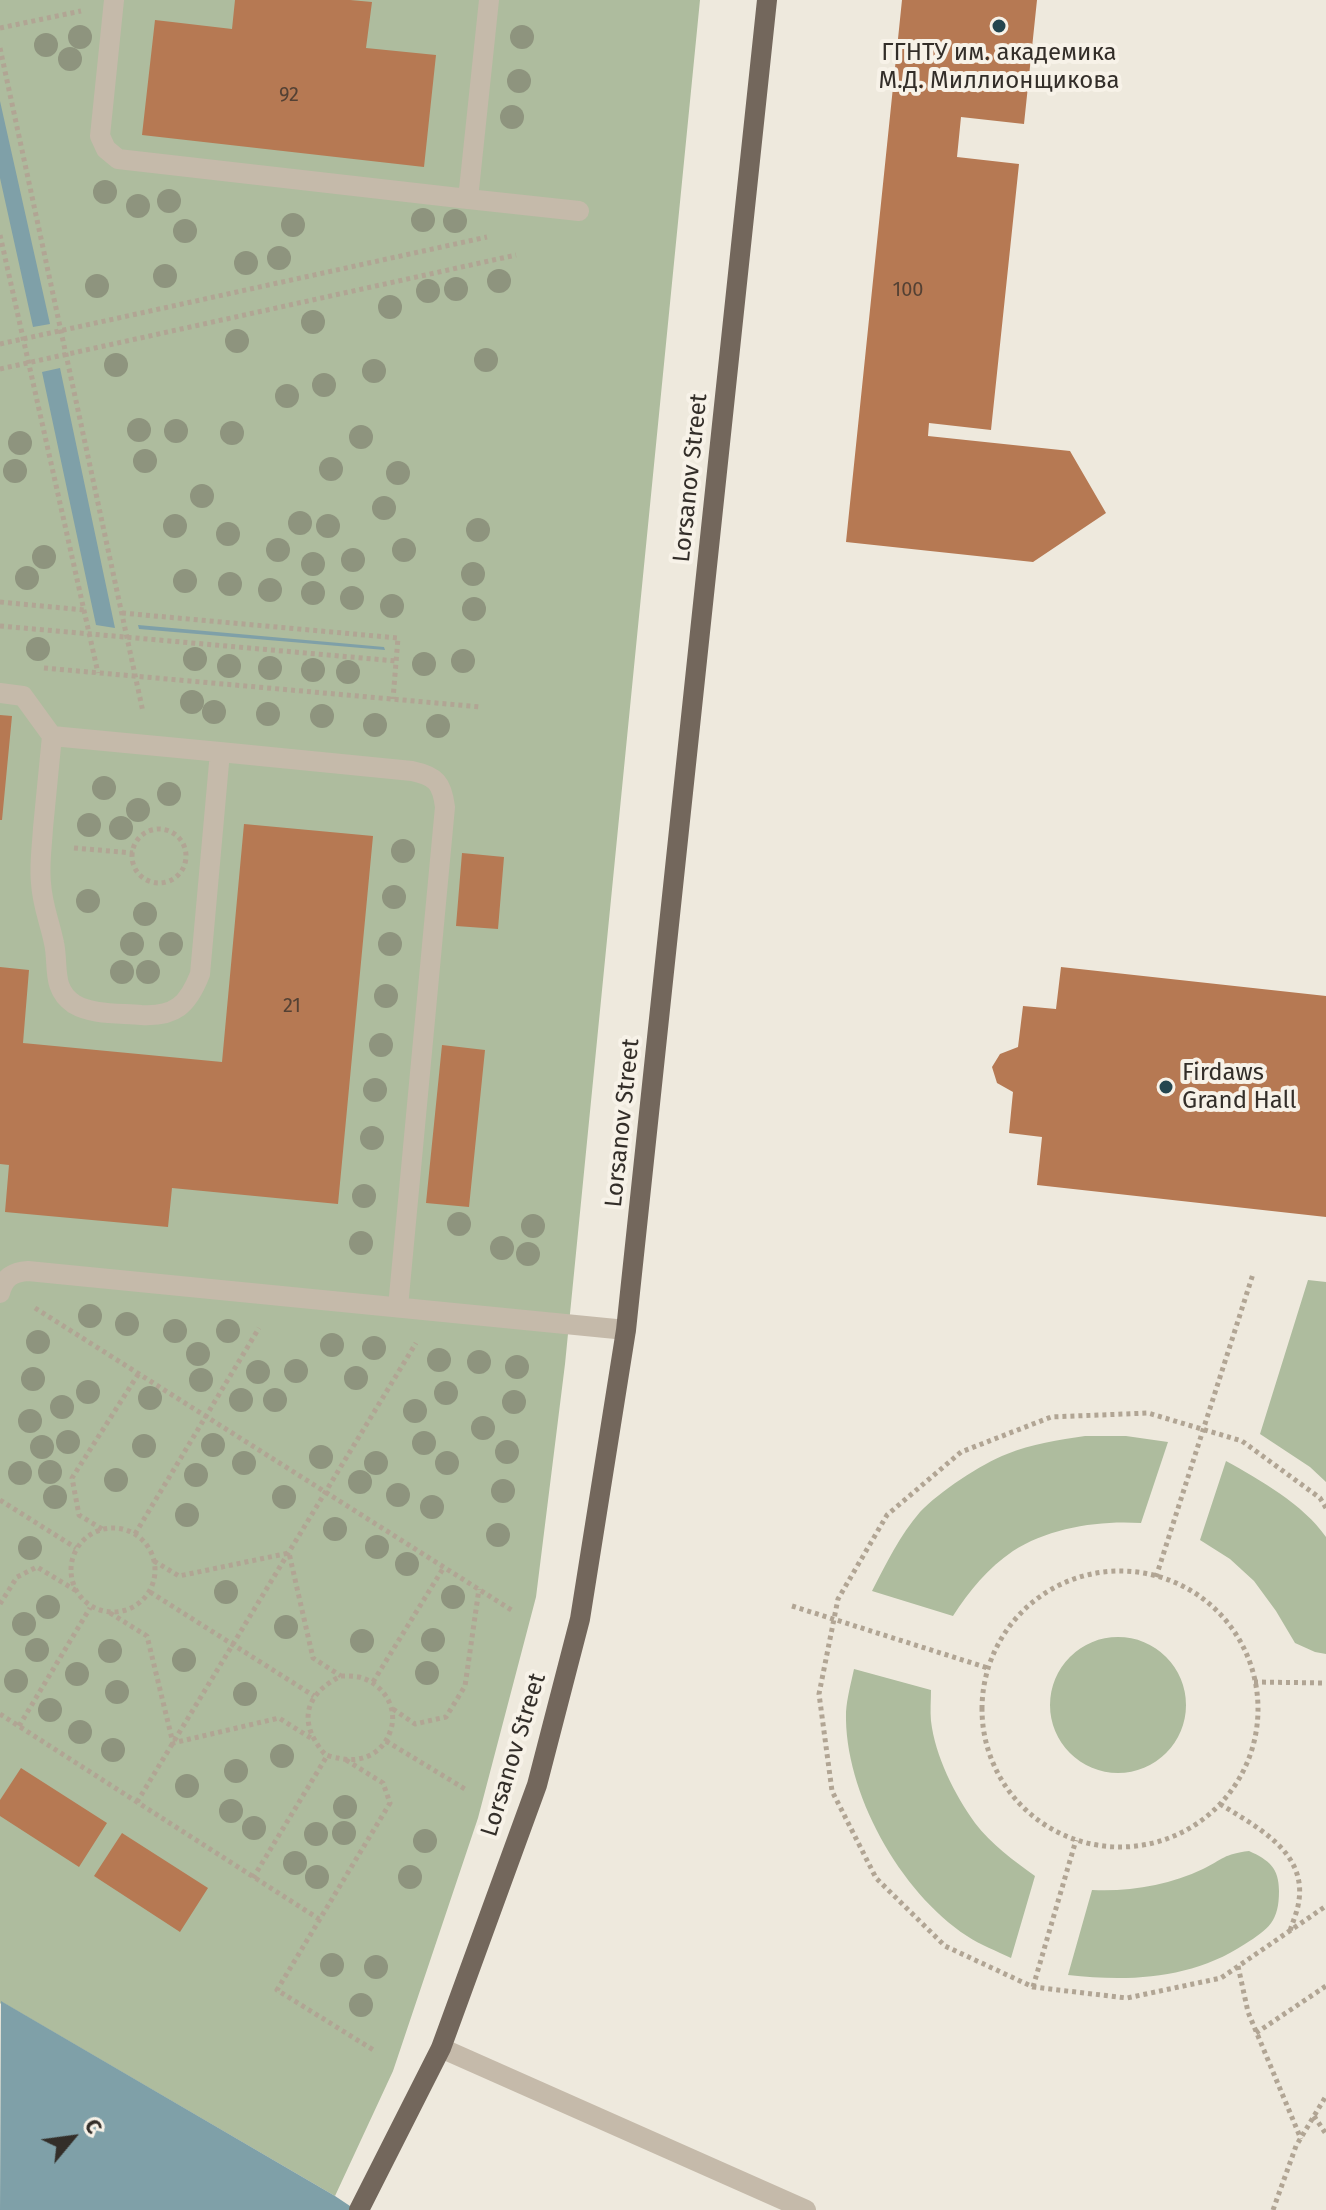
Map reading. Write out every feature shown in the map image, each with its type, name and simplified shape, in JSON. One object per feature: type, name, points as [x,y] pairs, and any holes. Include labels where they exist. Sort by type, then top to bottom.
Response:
[{"type":"main road","name":"Lorsanov Street","points":[[359,2210],[441,2048],[537,1785],[580,1619],[626,1330],[767,0]]},
{"type":"lane","points":[[468,199],[489,0]]},
{"type":"lane","points":[[114,2],[100,136],[106,149],[118,159],[579,211]]},
{"type":"lane","points":[[0,693],[23,696],[52,736],[40,863],[44,907],[55,946],[57,980],[64,995],[76,1005],[93,1010],[167,1014],[181,1007],[193,993],[200,974],[220,752]]},
{"type":"lane","points":[[52,736],[412,771],[425,773],[436,780],[444,793],[398,1307]]},
{"type":"lane","points":[[0,1293],[7,1277],[17,1271],[28,1271],[626,1330]]},
{"type":"lane","points":[[441,2048],[806,2210]]},
{"type":"path","points":[[0,28],[114,2]]},
{"type":"path","points":[[0,48],[151,745]]},
{"type":"path","points":[[0,235],[98,673]]},
{"type":"path","points":[[0,344],[488,237]]},
{"type":"path","points":[[0,369],[516,255]]},
{"type":"path","points":[[0,602],[84,610]]},
{"type":"path","points":[[122,613],[398,638],[393,699]]},
{"type":"path","points":[[0,626],[396,661]]},
{"type":"path","points":[[40,668],[481,707]]},
{"type":"path","points":[[151,830],[162,830],[180,839],[186,860],[176,878],[156,883],[138,873],[133,864],[133,853],[135,843],[142,836],[151,830]]},
{"type":"path","points":[[42,845],[133,853]]},
{"type":"path","points":[[1156,1577],[1253,1274]]},
{"type":"path","points":[[35,1308],[513,1611]]},
{"type":"path","points":[[135,1534],[266,1317]]},
{"type":"path","points":[[137,1802],[423,1332]]},
{"type":"path","points":[[102,1529],[79,1515],[72,1478],[139,1373]]},
{"type":"path","points":[[1326,1508],[1320,1498],[1242,1441],[1148,1413],[1051,1417],[961,1452],[887,1515],[838,1599],[819,1694],[832,1791],[876,1878],[945,1946],[1033,1987],[1127,1998],[1221,1978],[1326,1906]]},
{"type":"path","points":[[0,1500],[76,1548]]},
{"type":"path","points":[[110,1613],[138,1605],[150,1592],[155,1577],[154,1561],[147,1546],[135,1534],[120,1528],[102,1529],[88,1536],[76,1548],[71,1564],[72,1579],[77,1592],[90,1608],[110,1613],[147,1636],[173,1743]]},
{"type":"path","points":[[154,1561],[179,1576],[289,1553]]},
{"type":"path","points":[[289,1553],[313,1658],[341,1676]]},
{"type":"path","points":[[0,1604],[17,1577],[37,1567],[77,1592]]},
{"type":"path","points":[[373,1682],[444,1567]]},
{"type":"path","points":[[1139,1571],[1156,1577],[1182,1585],[1220,1612],[1246,1652],[1258,1697],[1255,1744],[1235,1788],[1220,1804],[1203,1821],[1160,1843],[1114,1848],[1068,1838],[1028,1814],[999,1779],[984,1738],[981,1693],[993,1650],[1018,1614],[1053,1587],[1095,1572],[1139,1571]]},
{"type":"path","points":[[392,1709],[415,1724],[446,1717],[465,1686],[479,1589]]},
{"type":"path","points":[[150,1592],[314,1696]]},
{"type":"path","points":[[792,1606],[988,1668]]},
{"type":"path","points":[[19,1726],[90,1608]]},
{"type":"path","points":[[341,1676],[357,1676],[373,1682],[385,1693],[392,1709],[392,1725],[386,1741],[375,1753],[362,1759],[327,1756],[314,1740],[309,1727],[308,1712],[314,1696],[326,1684],[341,1676]]},
{"type":"path","points":[[1254,1682],[1326,1683]]},
{"type":"path","points":[[0,1714],[319,1919]]},
{"type":"path","points":[[173,1743],[279,1718],[314,1740]]},
{"type":"path","points":[[386,1741],[465,1789]]},
{"type":"path","points":[[253,1878],[327,1756]]},
{"type":"path","points":[[346,1760],[383,1783],[390,1803],[277,1990],[375,2051]]},
{"type":"path","points":[[1220,1804],[1282,1847],[1299,1873],[1299,1901],[1290,1932]]},
{"type":"path","points":[[1033,1987],[1076,1840]]},
{"type":"path","points":[[1238,1966],[1248,2012],[1301,2139]]},
{"type":"path","points":[[1256,2033],[1326,1986]]},
{"type":"path","points":[[1273,2210],[1296,2146],[1326,2096]]},
{"type":"path","points":[[1314,2116],[1326,2134]]},
{"type":"green space","points":[[0,0],[700,0],[565,1364],[536,1597],[478,1818],[393,2071],[335,2196],[2,2002],[0,2004]]},
{"type":"green space","points":[[1308,1280],[1326,1282],[1326,1482],[1310,1467],[1260,1434]]},
{"type":"green space","points":[[1085,1436],[1126,1436],[1168,1442],[1141,1523],[1074,1527],[1027,1543],[987,1572],[953,1616],[872,1591],[913,1521],[949,1487],[985,1464],[1016,1451]]},
{"type":"green space","points":[[1226,1461],[1293,1503],[1326,1537],[1326,1654],[1295,1643],[1254,1581],[1230,1559],[1200,1540]]},
{"type":"green space","points":[[1118,1637],[1144,1643],[1166,1657],[1180,1679],[1186,1705],[1180,1731],[1166,1753],[1144,1767],[1118,1773],[1092,1767],[1070,1753],[1056,1731],[1050,1705],[1056,1679],[1070,1657],[1092,1643]]},
{"type":"green space","points":[[854,1669],[931,1690],[933,1734],[947,1775],[960,1800],[988,1838],[1035,1876],[1011,1958],[972,1939],[942,1917],[899,1867],[881,1838],[855,1775],[848,1743],[846,1712]]},
{"type":"green space","points":[[1249,1851],[1272,1866],[1279,1891],[1275,1917],[1253,1939],[1225,1956],[1182,1971],[1114,1978],[1068,1975],[1092,1890],[1120,1890],[1163,1883],[1190,1875],[1229,1855]]},
{"type":"water","points":[[0,101],[50,324],[33,327],[0,178]]},
{"type":"water","points":[[60,368],[115,628],[96,625],[42,372]]},
{"type":"water","points":[[138,625],[384,647],[385,650],[139,629]]},
{"type":"water","points":[[1,2001],[335,2196],[356,2210],[0,2210]]},
{"type":"building","points":[[235,0],[372,2],[366,48],[436,55],[424,167],[142,135],[155,20],[232,29]]},
{"type":"building","points":[[902,0],[1037,0],[1024,124],[961,117],[957,157],[1019,164],[991,430],[929,423],[928,436],[1070,451],[1106,513],[1033,562],[846,542]]},
{"type":"building","points":[[0,715],[12,716],[2,820],[0,820]]},
{"type":"building","points":[[244,824],[373,836],[338,1204],[172,1188],[168,1227],[5,1212],[9,1165],[0,1164],[0,967],[29,970],[23,1043],[222,1062]]},
{"type":"building","points":[[462,853],[504,857],[498,929],[456,926]]},
{"type":"building","name":"Firdaws Grand Hall","points":[[1061,967],[1326,996],[1326,1217],[1037,1185],[1042,1137],[1009,1133],[1013,1092],[997,1083],[992,1067],[1000,1054],[1018,1047],[1023,1006],[1056,1009]]},
{"type":"building","points":[[442,1045],[485,1050],[469,1207],[426,1203]]},
{"type":"building","points":[[21,1768],[107,1823],[79,1867],[0,1816],[0,1800]]},
{"type":"building","points":[[122,1833],[208,1888],[180,1932],[94,1876]]},
{"type":"place","name":"ГГНТУ им. академика М.Д. Миллионщикова","points":[[999,26]]},
{"type":"place","name":"Firdaws Grand Hall","points":[[1166,1087]]}]
